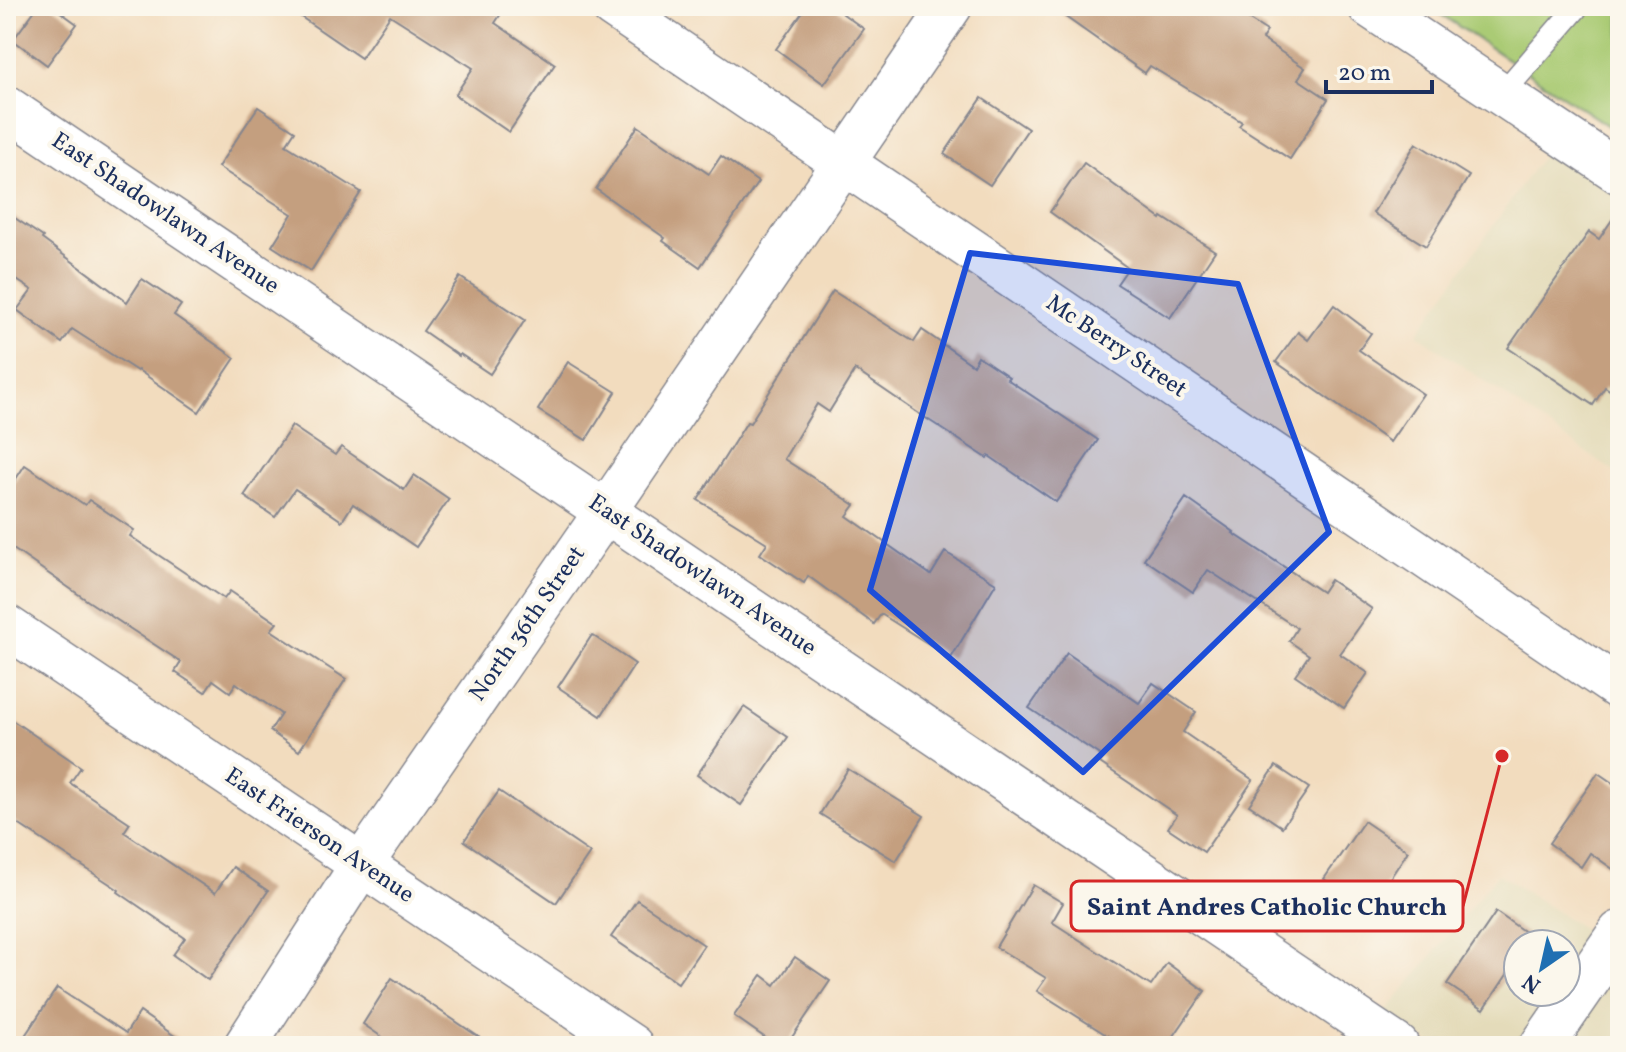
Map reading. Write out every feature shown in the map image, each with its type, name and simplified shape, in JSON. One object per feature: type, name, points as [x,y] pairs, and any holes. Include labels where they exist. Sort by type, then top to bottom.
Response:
[{"type":"street","name":"Mc Berry Street","points":[[612,6],[1620,689]]},
{"type":"street","name":"North 36th Street","points":[[245,1046],[362,864],[951,6]]},
{"type":"street","points":[[1369,6],[1620,173]]},
{"type":"street","name":"East Shadowlawn Avenue","points":[[6,107],[1398,1046]]},
{"type":"street","name":"East Frierson Avenue","points":[[6,626],[632,1046]]},
{"type":"street","points":[[1542,1046],[1620,933]]},
{"type":"lane","points":[[1502,94],[1578,6]]},
{"type":"highlighted area","points":[[970,253],[1238,284],[1329,532],[1083,772],[870,590]]},
{"type":"shaded area","points":[[1547,149],[1620,197],[1620,476],[1417,334]]},
{"type":"shaded area","points":[[1498,874],[1595,936],[1582,955],[1582,928],[1502,928],[1502,1008],[1546,1008],[1520,1046],[1435,1046],[1385,1013]]},
{"type":"shaded area","points":[[1620,965],[1620,1046],[1564,1046]]},
{"type":"green space","points":[[1428,6],[1620,6],[1620,134]]},
{"type":"building","points":[[38,6],[52,6],[77,24],[47,65],[13,40]]},
{"type":"building","points":[[285,6],[506,6],[495,23],[555,64],[509,132],[455,95],[473,68],[390,15],[361,58]]},
{"type":"building","points":[[807,6],[832,6],[864,29],[824,84],[776,49]]},
{"type":"building","points":[[1050,6],[1227,6],[1267,31],[1262,39],[1305,68],[1298,79],[1328,99],[1290,159],[1239,126],[1242,122],[1150,66],[1145,73]]},
{"type":"building","points":[[982,98],[1028,129],[990,185],[944,154]]},
{"type":"building","points":[[258,107],[295,131],[286,145],[361,192],[311,271],[272,246],[292,214],[218,167]]},
{"type":"building","points":[[638,126],[709,174],[721,156],[758,182],[700,267],[596,189]]},
{"type":"building","points":[[1416,143],[1469,176],[1426,246],[1373,213]]},
{"type":"building","points":[[1084,163],[1161,219],[1215,251],[1170,318],[1117,284],[1128,268],[1050,212]]},
{"type":"building","points":[[1620,208],[1620,397],[1605,387],[1593,405],[1508,348],[1589,232],[1599,239]]},
{"type":"building","points":[[6,212],[127,302],[142,279],[181,305],[174,315],[235,358],[199,412],[72,329],[62,343],[17,310],[32,290],[6,273]]},
{"type":"building","points":[[460,277],[525,320],[490,374],[423,331]]},
{"type":"building","points":[[833,291],[914,342],[922,330],[973,365],[978,356],[1098,440],[1056,502],[855,370],[829,412],[817,404],[784,459],[855,505],[847,516],[931,575],[945,552],[996,583],[951,658],[881,614],[874,624],[808,576],[804,583],[760,554],[767,543],[698,500]]},
{"type":"building","points":[[1334,305],[1371,333],[1359,350],[1423,394],[1390,442],[1276,362],[1298,332],[1308,340]]},
{"type":"building","points":[[568,362],[616,392],[586,440],[538,410]]},
{"type":"building","points":[[292,426],[335,455],[341,447],[404,490],[414,475],[449,499],[416,547],[353,504],[342,521],[295,489],[275,517],[244,496]]},
{"type":"building","points":[[25,465],[85,505],[89,500],[134,530],[130,536],[224,599],[230,591],[277,623],[271,630],[346,679],[299,751],[270,731],[281,714],[236,683],[230,692],[213,680],[205,692],[175,672],[181,662],[6,544],[6,494]]},
{"type":"building","points":[[1186,498],[1322,592],[1330,580],[1372,609],[1340,654],[1368,673],[1344,708],[1295,675],[1309,655],[1289,641],[1297,628],[1208,570],[1193,592],[1144,559]]},
{"type":"building","points":[[592,635],[635,664],[601,716],[558,687]]},
{"type":"building","points":[[1067,653],[1139,703],[1153,683],[1196,712],[1183,732],[1253,780],[1204,852],[1168,828],[1177,815],[1100,763],[1104,758],[1029,708]]},
{"type":"building","points":[[744,707],[788,737],[741,805],[697,775]]},
{"type":"building","points":[[6,716],[81,767],[70,783],[130,823],[124,832],[215,893],[233,867],[268,891],[208,980],[173,955],[185,938],[119,890],[6,816]]},
{"type":"building","points":[[1276,766],[1309,788],[1282,827],[1249,805]]},
{"type":"building","points":[[848,769],[924,816],[896,861],[820,814]]},
{"type":"building","points":[[1598,773],[1620,788],[1620,874],[1590,853],[1581,867],[1549,843]]},
{"type":"building","points":[[499,791],[590,853],[556,903],[464,841]]},
{"type":"building","points":[[1364,821],[1408,851],[1369,910],[1324,879]]},
{"type":"building","points":[[1033,885],[1063,903],[1052,922],[1151,986],[1167,963],[1205,991],[1167,1046],[1124,1046],[1037,991],[1046,978],[996,947]]},
{"type":"building","points":[[637,900],[704,945],[678,983],[611,937]]},
{"type":"building","points":[[1496,912],[1519,928],[1502,928],[1502,982],[1484,1009],[1447,984]]},
{"type":"building","points":[[795,957],[830,981],[786,1046],[777,1046],[734,1016],[762,975],[775,985]]},
{"type":"building","points":[[392,978],[492,1046],[395,1046],[363,1024]]},
{"type":"building","points":[[57,988],[126,1033],[140,1012],[189,1046],[18,1046]]},
{"type":"place","name":"Saint Andres Catholic Church","points":[[1502,756]]}]
